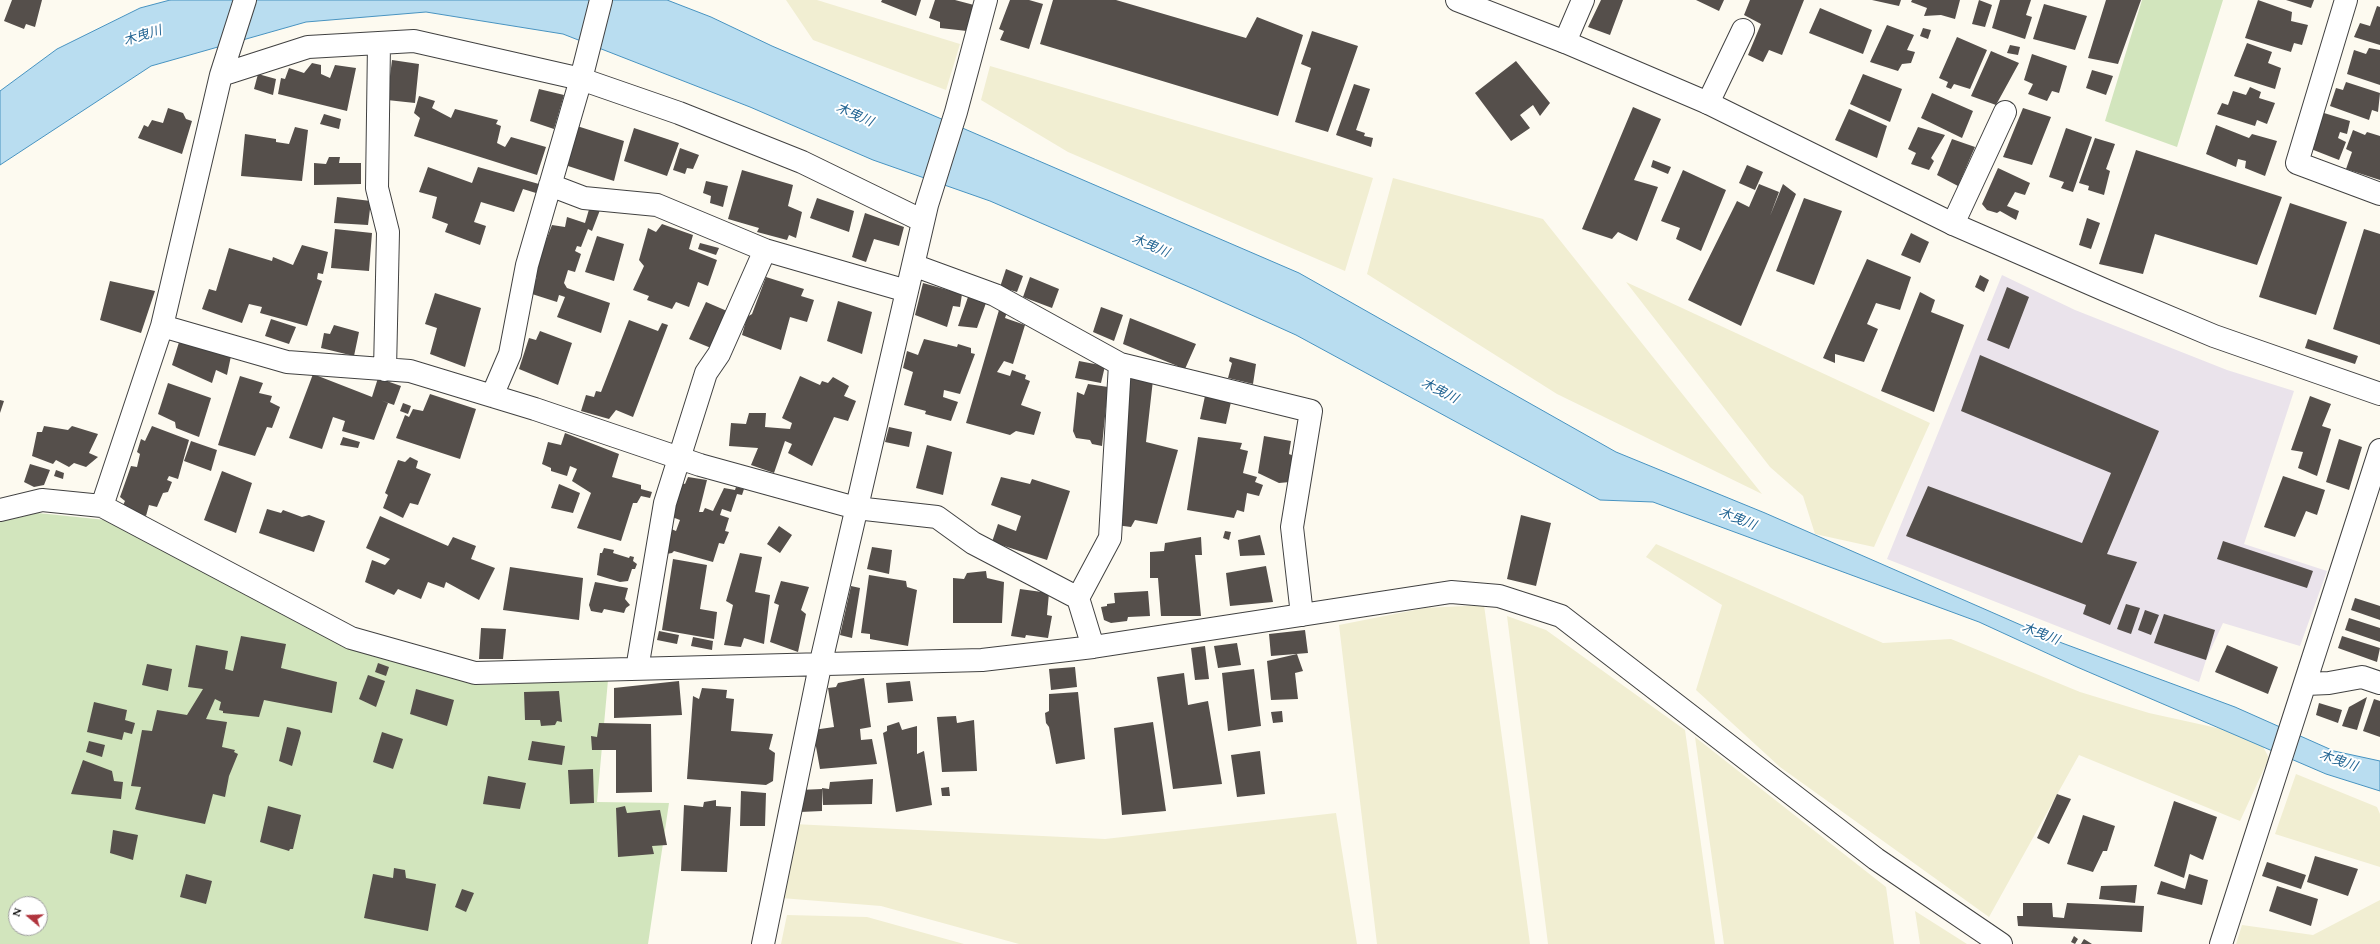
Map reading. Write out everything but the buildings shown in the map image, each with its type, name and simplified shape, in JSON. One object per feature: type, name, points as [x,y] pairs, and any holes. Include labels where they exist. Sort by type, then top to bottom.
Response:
[{"type":"street","points":[[102,506],[162,326],[221,75],[244,0]]},
{"type":"street","points":[[492,396],[510,354],[527,265],[581,79],[600,0]]},
{"type":"street","points":[[763,944],[820,666],[925,213],[956,112],[986,0]]},
{"type":"street","points":[[1457,0],[1565,42],[1708,103],[1953,224],[2107,292],[2214,336],[2380,394]]},
{"type":"street","points":[[1565,42],[1583,0]]},
{"type":"street","points":[[2346,0],[2297,163],[2380,194]]},
{"type":"street","points":[[1708,103],[1743,30]]},
{"type":"street","points":[[221,75],[308,47],[414,41],[581,79],[679,113],[925,213]]},
{"type":"street","points":[[379,43],[377,188],[388,232],[385,370]]},
{"type":"street","points":[[1953,224],[2005,112]]},
{"type":"street","points":[[550,185],[584,198],[657,205],[765,250],[907,291]]},
{"type":"street","points":[[637,670],[664,503],[706,373],[719,354],[765,250]]},
{"type":"street","points":[[913,265],[995,295],[1120,364],[1311,411],[1292,528],[1302,615]]},
{"type":"street","points":[[162,326],[287,362],[410,371],[492,396],[678,458],[856,508],[937,517],[973,543],[1078,598]]},
{"type":"street","points":[[1093,647],[1078,598],[1110,538],[1120,364]]},
{"type":"street","points":[[2221,944],[2281,763],[2380,450]]},
{"type":"street","points":[[0,510],[42,500],[102,506],[351,638],[475,673],[820,666],[982,660],[1093,647],[1451,592],[1499,596],[1561,616],[1876,859],[2001,944]]},
{"type":"street","points":[[2306,684],[2330,684],[2362,677],[2380,683]]},
{"type":"shaded area","points":[[786,0],[817,0],[960,44],[946,90],[813,40]]},
{"type":"shaded area","points":[[990,66],[1373,178],[1345,271],[1068,152],[981,100]]},
{"type":"shaded area","points":[[1393,178],[1543,219],[1762,494],[1557,394],[1367,274]]},
{"type":"shaded area","points":[[2002,275],[2075,310],[2227,370],[2294,391],[2244,544],[2327,571],[2300,646],[2223,623],[2206,660],[2199,682],[1887,559]]},
{"type":"shaded area","points":[[1626,282],[1930,423],[1874,547],[1815,534],[1803,496],[1770,467]]},
{"type":"shaded area","points":[[1656,544],[1883,643],[1951,639],[2080,692],[2149,713],[2258,737],[2269,758],[2240,821],[2079,755],[1989,917],[1780,767],[1696,690],[1722,605],[1646,557]]},
{"type":"shaded area","points":[[1484,605],[1530,944],[1377,944],[1339,625],[1425,608]]},
{"type":"shaded area","points":[[1507,616],[1546,630],[1685,730],[1715,944],[1548,944]]},
{"type":"shaded area","points":[[1695,737],[1886,887],[1894,944],[1724,944]]},
{"type":"shaded area","points":[[2296,774],[2377,807],[2380,814],[2380,867],[2275,834]]},
{"type":"shaded area","points":[[1336,813],[1357,944],[1019,944],[881,906],[781,898],[793,824],[1105,839]]},
{"type":"shaded area","points":[[2380,900],[2380,944],[2236,944],[2242,925],[2313,935]]},
{"type":"shaded area","points":[[1915,911],[1967,944],[1920,944]]},
{"type":"shaded area","points":[[787,915],[867,917],[964,944],[781,944]]},
{"type":"green space","points":[[2142,0],[2223,0],[2177,147],[2105,121]]},
{"type":"green space","points":[[38,513],[144,524],[343,647],[478,685],[608,680],[597,802],[669,803],[648,944],[0,944],[0,522]]},
{"type":"water","name":"木曳川","points":[[170,0],[667,0],[711,17],[772,46],[1299,273],[1616,452],[1765,513],[2062,643],[2235,707],[2334,751],[2380,761],[2380,791],[2326,774],[2077,667],[1979,622],[1653,502],[1600,500],[1296,335],[1196,290],[990,201],[873,160],[750,107],[563,34],[426,12],[306,22],[151,66],[0,165],[0,91],[57,49],[140,8]]}]
